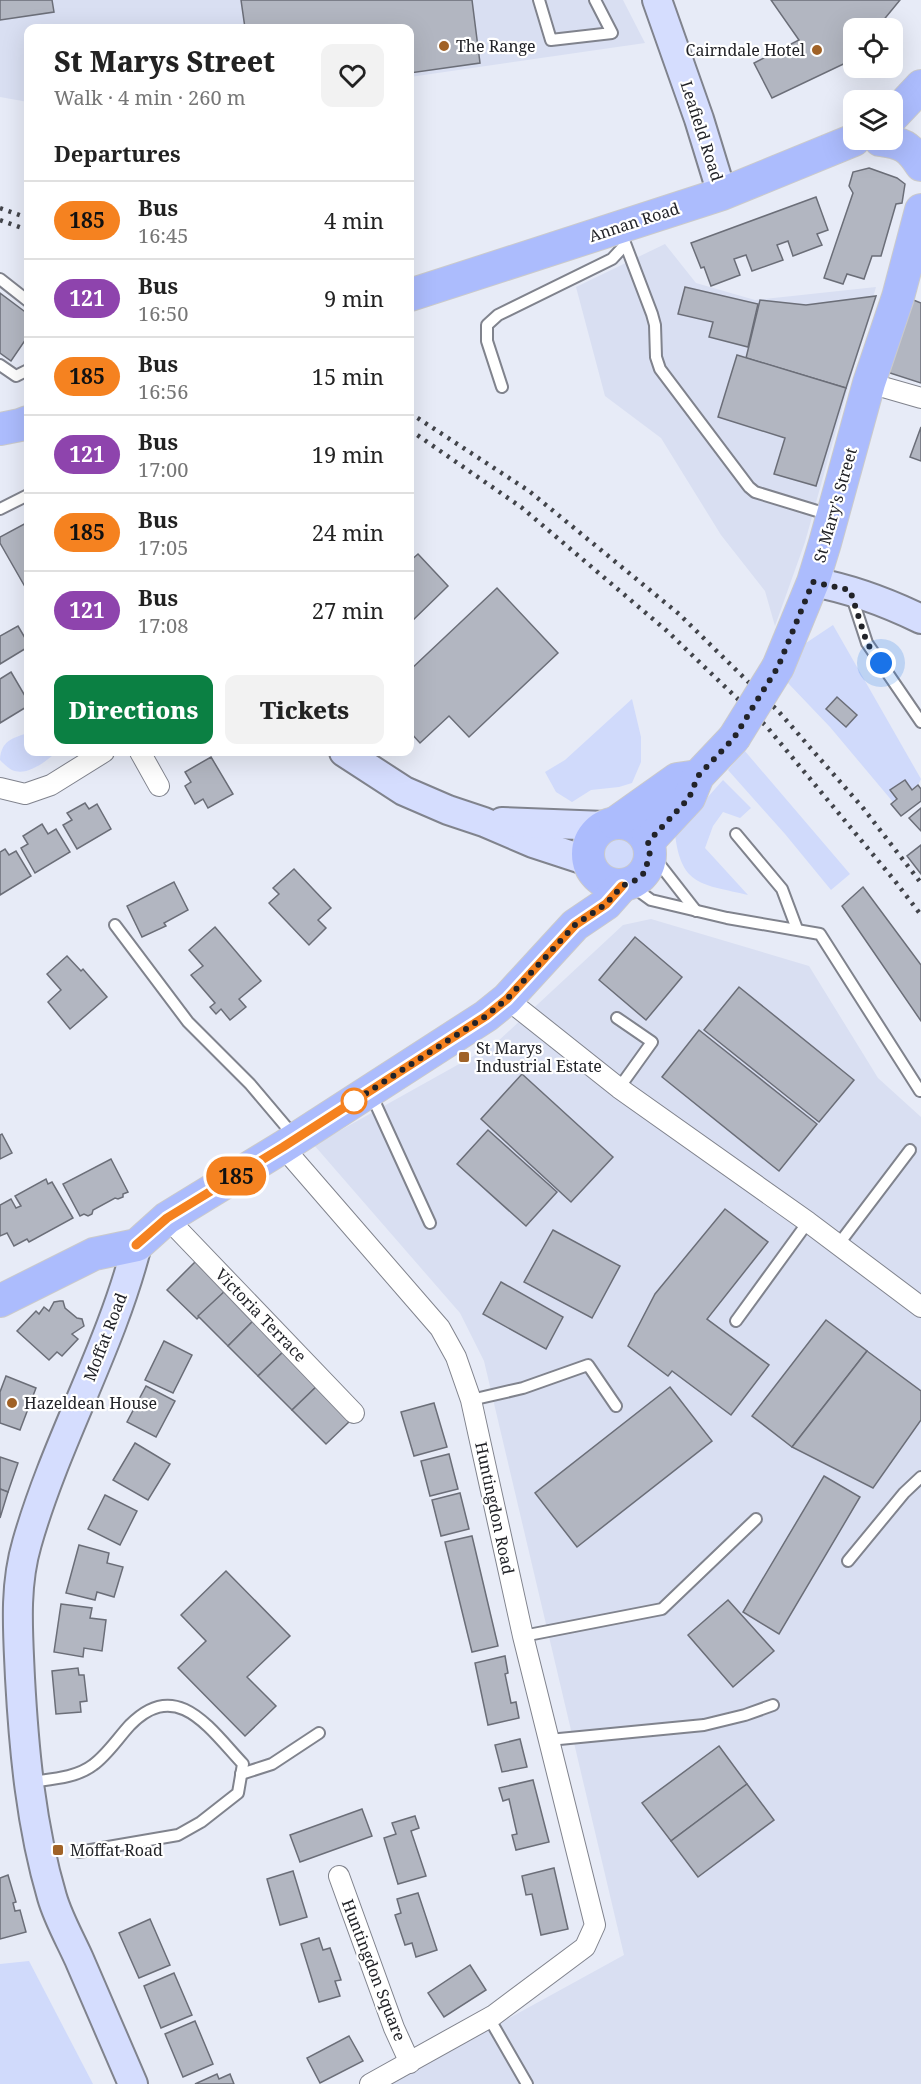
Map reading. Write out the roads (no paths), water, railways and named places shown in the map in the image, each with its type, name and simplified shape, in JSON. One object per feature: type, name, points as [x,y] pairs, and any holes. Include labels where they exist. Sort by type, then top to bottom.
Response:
[{"type":"main road","points":[[903,105],[921,86]]},
{"type":"main road","name":"Annan Road","points":[[414,294],[622,236],[843,144]]},
{"type":"main road","points":[[903,145],[912,151],[921,165]]},
{"type":"main road","name":"St Mary's Street","points":[[649,847],[689,798],[698,776],[734,738],[778,667],[813,582],[869,383],[911,287],[921,210]]},
{"type":"main road","points":[[575,925],[590,866],[587,851],[590,840],[596,832],[677,779],[698,776]]},
{"type":"main road","points":[[0,1301],[94,1254],[136,1245],[167,1218],[290,1143],[486,1016],[507,999],[575,925],[606,904],[626,885],[638,879],[645,872],[649,847],[643,833],[626,823],[610,824]]},
{"type":"main road","points":[[590,866],[604,882],[626,885]]},
{"type":"street","name":"Leafield Road","points":[[658,0],[722,194]]},
{"type":"street","points":[[869,383],[921,398]]},
{"type":"street","points":[[813,582],[850,590],[900,608],[921,619]]},
{"type":"street","points":[[0,788],[25,794],[51,785],[98,756]]},
{"type":"street","points":[[142,756],[159,786]]},
{"type":"street","points":[[350,756],[404,791],[590,866]]},
{"type":"street","points":[[484,822],[610,824]]},
{"type":"street","points":[[507,999],[619,1088],[807,1222],[921,1307]]},
{"type":"street","name":"Huntingdon Road","points":[[290,1143],[440,1328],[456,1357],[471,1400],[523,1636],[594,1925],[585,1947],[489,2018]]},
{"type":"street","name":"Victoria Terrace","points":[[167,1218],[354,1413]]},
{"type":"street","name":"Moffat Road","points":[[133,2084],[53,1899],[40,1850],[28,1783],[17,1624],[18,1592],[26,1545],[46,1482],[107,1338],[129,1274],[136,1245]]},
{"type":"street","name":"Huntingdon Square","points":[[339,1876],[394,2028],[410,2062]]},
{"type":"street","points":[[370,2084],[489,2018]]},
{"type":"lane","points":[[539,0],[551,40],[612,33],[596,0]]},
{"type":"lane","points":[[502,387],[487,341],[487,325],[498,315],[612,259],[622,236]]},
{"type":"lane","points":[[622,236],[652,314],[655,325],[657,363],[707,434],[748,487],[755,492],[833,516]]},
{"type":"lane","points":[[0,279],[24,299]]},
{"type":"lane","points":[[0,365],[16,376],[24,372]]},
{"type":"lane","points":[[0,509],[24,497]]},
{"type":"lane","points":[[850,590],[867,643],[921,722]]},
{"type":"lane","points":[[736,834],[783,890],[797,929]]},
{"type":"lane","points":[[649,847],[696,911]]},
{"type":"lane","points":[[626,885],[651,900],[696,911],[820,934],[920,1091]]},
{"type":"lane","points":[[115,925],[188,1022],[250,1084],[290,1143]]},
{"type":"lane","points":[[617,1018],[652,1042],[619,1088]]},
{"type":"lane","points":[[369,1091],[430,1223]]},
{"type":"lane","points":[[838,1245],[910,1150]]},
{"type":"lane","points":[[736,1321],[807,1222]]},
{"type":"lane","points":[[471,1400],[523,1388],[588,1365],[616,1406]]},
{"type":"lane","points":[[848,1561],[904,1493],[921,1477]]},
{"type":"lane","points":[[523,1636],[662,1610],[756,1519]]},
{"type":"lane","points":[[28,1783],[63,1777],[93,1765],[146,1711],[167,1704],[182,1707],[197,1716],[243,1764],[238,1793],[201,1822],[178,1834],[79,1852]]},
{"type":"lane","points":[[549,1740],[704,1725],[773,1706]]},
{"type":"lane","points":[[241,1774],[272,1764],[320,1733]]},
{"type":"lane","points":[[489,2018],[528,2084]]},
{"type":"railway","points":[[0,208],[24,217]]},
{"type":"railway","points":[[0,220],[24,229]]},
{"type":"railway","points":[[414,416],[529,491],[679,614],[779,712],[863,808],[921,883]]},
{"type":"railway","points":[[414,433],[521,507],[667,631],[767,727],[921,915]]},
{"type":"place","name":"The Range","points":[[444,46]]},
{"type":"place","name":"Cairndale Hotel","points":[[817,50]]},
{"type":"place","name":"St Marys Industrial Estate","points":[[464,1057]]},
{"type":"place","name":"Hazeldean House","points":[[12,1403]]},
{"type":"place","name":"Moffat Road","points":[[58,1850]]}]
